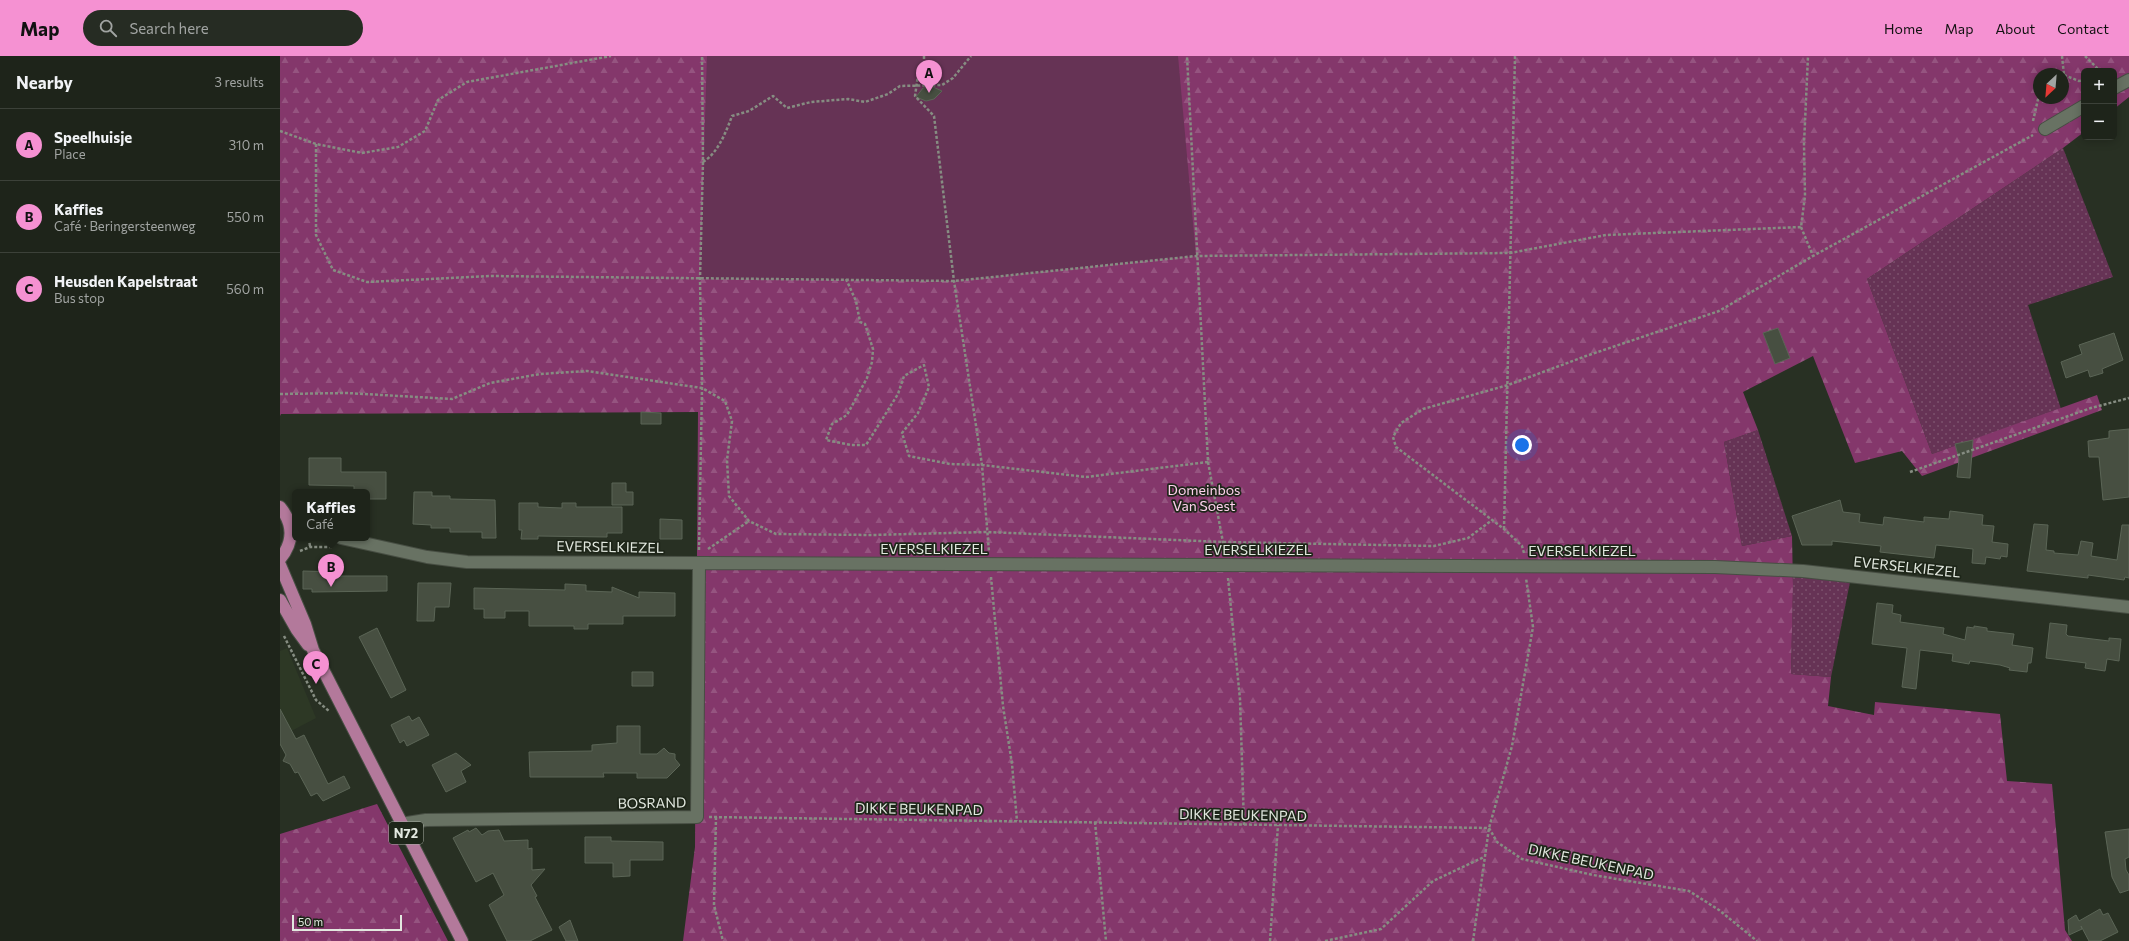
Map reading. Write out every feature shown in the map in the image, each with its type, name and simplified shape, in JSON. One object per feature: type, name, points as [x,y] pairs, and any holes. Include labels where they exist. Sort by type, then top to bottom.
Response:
[{"type":"main road","points":[[287,513],[292,533]]},
{"type":"main road","points":[[280,559],[292,541]]},
{"type":"main road","name":"N72","points":[[280,565],[305,624],[313,650],[462,941]]},
{"type":"main road","name":"N72","points":[[280,600],[297,630],[313,650]]},
{"type":"street","points":[[2117,86],[2129,80]]},
{"type":"street","points":[[2044,129],[2081,108]]},
{"type":"street","name":"EVERSELKIEZEL","points":[[354,541],[427,557],[468,562],[1715,567],[1803,571],[2129,607]]},
{"type":"street","name":"EVERSELKIEZEL","points":[[370,541],[387,549]]},
{"type":"street","name":"BOSRAND","points":[[402,824],[426,820],[697,817],[699,563]]},
{"type":"path","points":[[280,131],[316,144],[362,153],[398,147],[425,131],[438,100],[467,82],[611,56]]},
{"type":"path","points":[[699,563],[702,388],[700,279],[703,162],[702,56]]},
{"type":"path","points":[[924,56],[924,68],[918,75],[915,96],[934,116],[954,281],[982,465],[1003,706],[1012,764],[1017,820]]},
{"type":"path","points":[[703,162],[708,159],[725,134],[732,116],[749,111],[773,96],[787,108],[818,101],[848,99],[865,102],[888,94],[900,86],[942,85],[953,78],[971,56]]},
{"type":"path","points":[[1187,56],[1196,256],[1208,462],[1227,566],[1240,699],[1244,825]]},
{"type":"path","points":[[1504,529],[1515,56]]},
{"type":"path","points":[[1808,56],[1804,144],[1805,196],[1801,227],[1813,256]]},
{"type":"path","points":[[2062,56],[2063,68]]},
{"type":"path","points":[[2085,56],[2095,68]]},
{"type":"path","points":[[2069,77],[2081,81]]},
{"type":"path","points":[[2033,123],[2037,104]]},
{"type":"path","points":[[2031,136],[2032,129]]},
{"type":"path","points":[[1473,941],[1489,828],[1512,746],[1532,627],[1525,584],[1527,566],[1522,546],[1504,529],[1396,447],[1393,437],[1401,423],[1423,409],[1508,385],[1586,356],[1719,311],[1813,256],[2044,129]]},
{"type":"path","points":[[316,144],[316,235],[333,270],[367,282],[491,276],[954,281],[1196,256],[1510,253],[1606,235],[1801,227]]},
{"type":"path","points":[[846,279],[856,301],[860,322],[865,324],[868,332],[873,349],[872,362],[857,399],[847,415],[832,424],[826,440],[851,445],[866,445],[898,394],[904,376],[924,365],[929,387],[918,413],[902,433],[909,456],[950,464],[982,465],[1086,476],[1208,462]]},
{"type":"path","points":[[280,394],[347,393],[452,399],[490,383],[540,374],[587,371],[702,388],[725,402],[732,421],[727,460],[729,496],[750,521],[776,534],[872,535],[987,532],[1223,542],[1434,546],[1468,538],[1492,520]]},
{"type":"path","points":[[1910,472],[2091,408],[2129,398]]},
{"type":"path","points":[[699,563],[708,549],[750,521]]},
{"type":"path","points":[[298,556],[301,550],[310,547],[309,541]]},
{"type":"path","points":[[283,635],[316,700],[335,716],[350,724]]},
{"type":"path","name":"DIKKE BEUKENPAD","points":[[697,817],[1017,820],[1489,828],[1497,842],[1522,859],[1593,875],[1689,891],[1719,910],[1757,941]]},
{"type":"path","points":[[716,817],[714,905],[723,941]]},
{"type":"path","points":[[1094,822],[1106,941]]},
{"type":"path","points":[[1270,941],[1278,825]]},
{"type":"path","points":[[1325,941],[1381,929],[1433,881],[1485,857]]},
{"type":"shaded area","points":[[707,56],[1178,56],[1196,256],[954,281],[700,279]]},
{"type":"shaded area","points":[[2063,148],[2113,277],[2028,305],[2061,409],[1932,454],[1867,279]]},
{"type":"shaded area","points":[[1758,430],[1792,536],[1742,546],[1724,442]]},
{"type":"shaded area","points":[[1793,577],[1850,582],[1831,677],[1791,674]]},
{"type":"shaded area","points":[[287,648],[316,718],[280,737],[280,651]]},
{"type":"green space","name":"Domeinbos Van Soest","points":[[280,56],[2129,56],[2129,97],[2117,107],[2117,68],[2081,68],[2081,134],[2063,148],[1867,279],[1932,454],[2097,395],[2102,410],[1922,476],[1902,451],[1855,463],[1813,356],[1743,392],[1758,430],[1724,442],[1742,546],[1792,536],[1793,586],[1791,674],[1831,677],[1828,706],[1874,715],[1875,702],[2000,714],[2007,781],[2052,784],[2065,930],[2072,941],[683,941],[695,847],[698,412],[281,414],[280,416]]},
{"type":"green space","points":[[377,804],[448,941],[280,941],[280,834]]},
{"type":"building","points":[[933,87],[942,91],[934,99],[926,101],[916,97],[923,88]]},
{"type":"building","points":[[1778,328],[1790,358],[1775,364],[1763,333]]},
{"type":"building","points":[[2114,333],[2123,360],[2102,369],[2103,373],[2090,377],[2088,370],[2066,378],[2061,362],[2082,354],[2079,345]]},
{"type":"building","points":[[641,412],[661,413],[661,424],[641,424]]},
{"type":"building","points":[[2129,429],[2129,497],[2103,500],[2099,457],[2089,457],[2088,441],[2109,438],[2109,431]]},
{"type":"building","points":[[1973,440],[1970,478],[1957,477],[1959,459],[1955,444]]},
{"type":"building","points":[[309,458],[341,458],[341,472],[386,472],[386,499],[370,499],[370,489],[354,489],[354,486],[309,485]]},
{"type":"building","points":[[612,483],[626,483],[626,492],[633,492],[633,505],[612,505]]},
{"type":"building","points":[[414,492],[432,492],[432,496],[450,496],[450,499],[495,500],[496,538],[482,538],[482,532],[450,532],[450,528],[431,528],[431,525],[413,524]]},
{"type":"building","points":[[1840,500],[1843,512],[1860,514],[1859,522],[1883,525],[1884,517],[1924,522],[1924,517],[1949,519],[1950,511],[1983,515],[1982,525],[1994,526],[1992,542],[2008,544],[2007,557],[2001,556],[2000,559],[1986,557],[1985,564],[1972,563],[1973,549],[1936,545],[1934,558],[1880,552],[1881,546],[1832,541],[1832,545],[1802,545],[1792,516]]},
{"type":"building","points":[[519,503],[538,503],[538,507],[562,508],[562,503],[576,503],[576,507],[622,507],[622,533],[607,533],[607,537],[538,536],[538,539],[521,539],[522,530],[519,530]]},
{"type":"building","points":[[660,519],[682,520],[682,539],[660,539]]},
{"type":"building","points":[[2034,524],[2048,525],[2046,550],[2054,551],[2054,553],[2078,555],[2081,541],[2093,543],[2091,556],[2117,560],[2122,525],[2129,525],[2129,578],[2125,577],[2124,580],[2088,575],[2088,578],[2027,571]]},
{"type":"building","points":[[303,571],[339,572],[339,576],[387,576],[387,591],[312,592],[312,589],[303,589]]},
{"type":"building","points":[[418,583],[451,583],[449,607],[435,607],[434,621],[417,621]]},
{"type":"building","points":[[565,584],[586,585],[586,591],[612,592],[612,587],[639,598],[639,592],[675,593],[675,616],[623,616],[623,624],[588,624],[588,629],[574,629],[574,626],[529,626],[529,611],[505,611],[505,618],[484,618],[484,609],[474,609],[474,588],[565,590]]},
{"type":"building","points":[[1877,603],[1893,605],[1892,613],[1901,615],[1900,622],[1944,628],[1943,634],[1965,640],[1967,627],[1974,628],[1974,626],[1987,628],[1987,631],[2014,634],[2012,645],[2033,648],[2031,663],[2028,663],[2027,672],[2009,670],[2010,668],[2000,665],[1970,661],[1969,664],[1952,661],[1953,654],[1920,650],[1916,689],[1902,687],[1907,648],[1872,644]]},
{"type":"building","points":[[2050,623],[2067,625],[2066,634],[2068,636],[2109,641],[2109,638],[2121,639],[2119,661],[2107,659],[2105,671],[2085,668],[2086,663],[2046,658]]},
{"type":"building","points":[[377,628],[406,690],[391,698],[359,637]]},
{"type":"building","points":[[632,672],[653,672],[653,686],[632,686]]},
{"type":"building","points":[[280,709],[296,739],[304,735],[328,784],[344,776],[350,788],[323,801],[317,793],[311,796],[298,772],[295,773],[290,764],[283,761],[286,755],[280,744]]},
{"type":"building","points":[[409,716],[412,721],[419,717],[429,735],[407,746],[404,740],[400,743],[391,725]]},
{"type":"building","points":[[617,726],[640,726],[640,754],[657,754],[664,748],[669,753],[675,754],[675,759],[680,765],[667,778],[637,778],[637,773],[603,773],[604,777],[530,777],[529,752],[592,751],[592,745],[617,743]]},
{"type":"building","points":[[456,753],[471,765],[461,771],[466,782],[446,792],[432,765]]},
{"type":"building","points":[[476,828],[482,835],[488,831],[499,830],[504,841],[528,840],[528,849],[532,848],[532,870],[545,869],[531,885],[537,896],[535,897],[552,930],[530,941],[507,941],[489,905],[504,895],[493,873],[476,882],[453,838],[468,830],[469,832]]},
{"type":"building","points":[[2129,829],[2129,857],[2125,859],[2126,870],[2129,875],[2129,890],[2120,893],[2112,877],[2105,832]]},
{"type":"building","points":[[585,837],[611,837],[611,841],[663,842],[663,860],[630,860],[630,876],[613,877],[613,863],[585,863]]},
{"type":"building","points":[[2100,909],[2103,915],[2108,913],[2118,932],[2100,941],[2089,941],[2081,926],[2082,929],[2069,935],[2068,920],[2076,915],[2079,921]]},
{"type":"building","points":[[570,920],[578,941],[566,941],[559,927]]},
{"type":"place","name":"Speelhuisje","points":[[929,93]]},
{"type":"place","name":"Kaffies","points":[[331,587]]},
{"type":"place","name":"Heusden Kapelstraat","points":[[316,684]]}]
